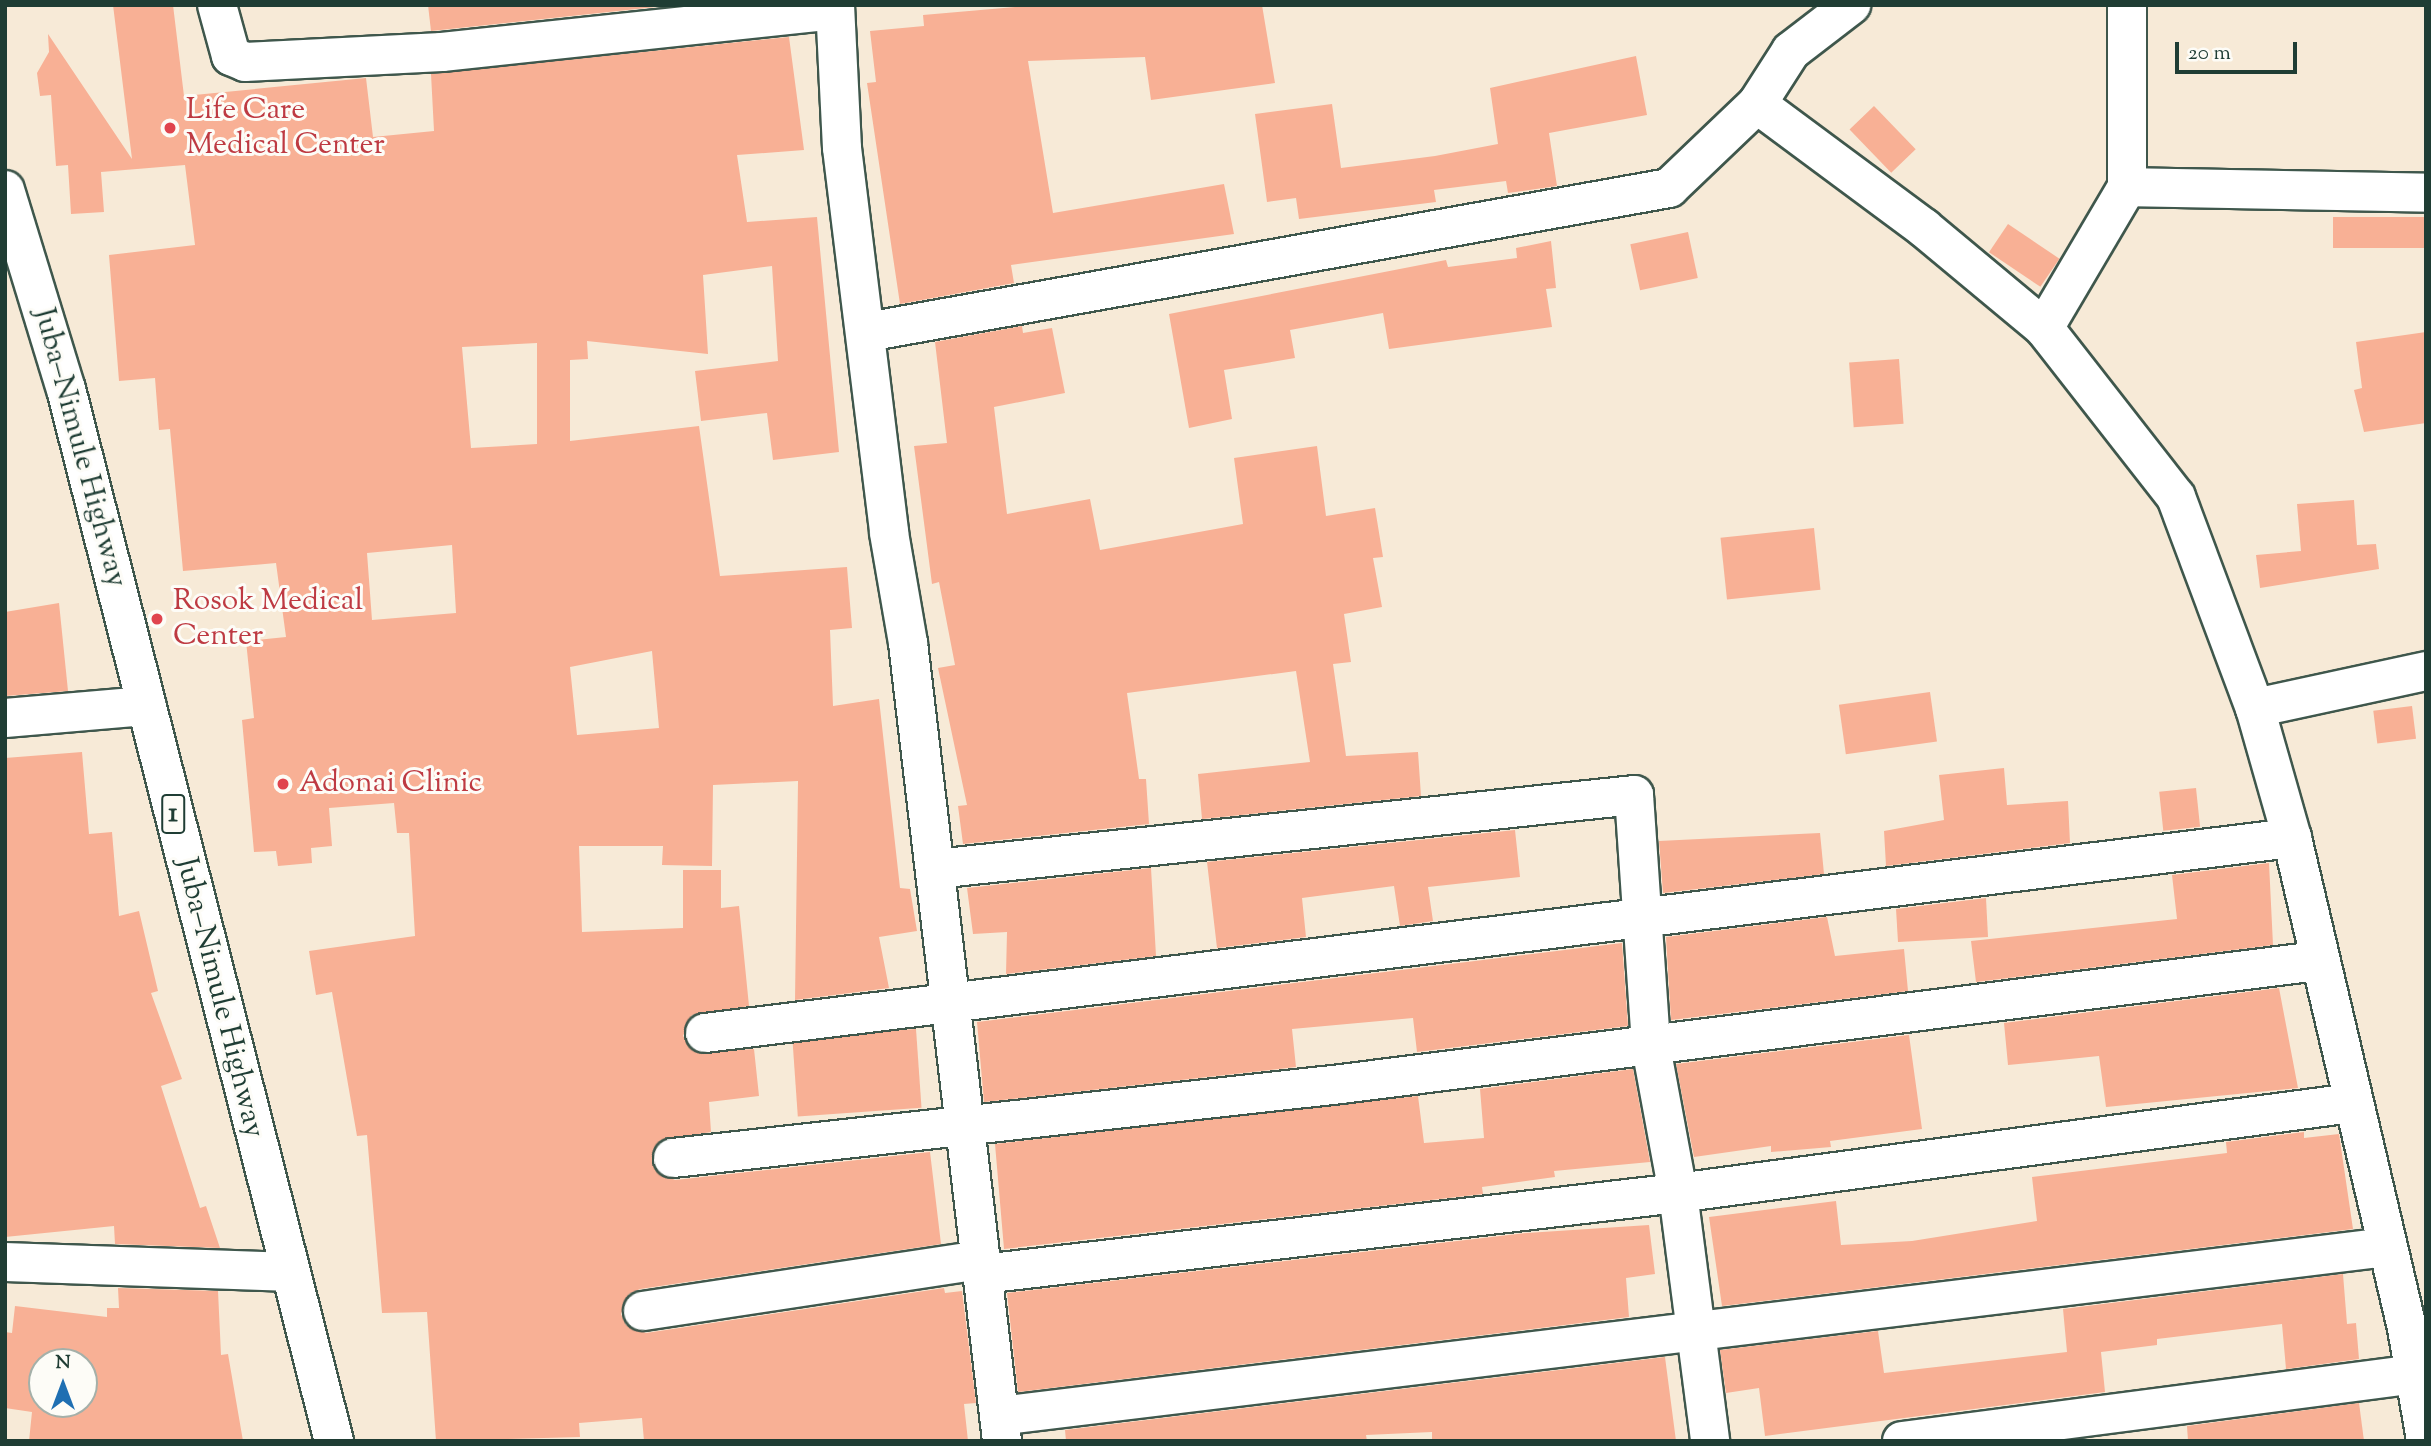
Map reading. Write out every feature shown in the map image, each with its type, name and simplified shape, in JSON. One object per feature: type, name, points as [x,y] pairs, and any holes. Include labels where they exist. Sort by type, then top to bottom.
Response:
[{"type":"street","points":[[217,5],[232,56],[245,62],[442,52],[835,7],[842,148],[935,869],[1001,1429],[1696,1334],[2388,1247]]},
{"type":"street","points":[[867,332],[1669,188],[1757,104],[1791,51],[1851,5]]},
{"type":"street","points":[[2044,328],[2127,187],[2127,5]]},
{"type":"street","points":[[1757,104],[1924,228],[2044,328],[2176,497],[2255,708],[2292,838],[2318,961],[2388,1247],[2416,1327],[2415,1374],[2426,1440]]},
{"type":"street","points":[[2127,187],[2426,193]]},
{"type":"street","name":"Juba–Nimule Highway","points":[[5,190],[66,389],[287,1272],[334,1441]]},
{"type":"street","points":[[2255,708],[2426,671]]},
{"type":"street","points":[[5,718],[146,706]]},
{"type":"street","points":[[935,869],[1634,795],[1638,921],[1651,1047],[1678,1193],[1710,1441]]},
{"type":"street","points":[[705,1033],[1638,921],[2292,838]]},
{"type":"street","points":[[673,1158],[965,1129],[1651,1047],[2318,961]]},
{"type":"street","points":[[643,1311],[982,1267],[1678,1193],[2352,1103]]},
{"type":"street","points":[[5,1262],[287,1272]]},
{"type":"street","points":[[1902,1441],[2415,1374]]},
{"type":"building","points":[[113,5],[173,5],[184,96],[366,78],[373,137],[434,131],[431,74],[789,37],[804,150],[737,155],[747,222],[817,217],[839,452],[773,460],[767,413],[701,421],[695,371],[778,361],[772,266],[703,275],[708,354],[587,341],[588,359],[570,360],[570,441],[699,426],[720,576],[847,567],[852,628],[830,630],[833,706],[879,699],[900,888],[910,889],[917,931],[879,937],[889,988],[795,1000],[798,781],[713,785],[712,866],[662,865],[663,846],[579,846],[582,932],[683,928],[683,870],[721,870],[721,908],[739,906],[749,1006],[692,1015],[683,1036],[697,1053],[754,1049],[759,1096],[709,1102],[711,1132],[661,1140],[653,1150],[655,1170],[675,1180],[930,1152],[941,1244],[640,1289],[629,1294],[621,1314],[626,1325],[646,1333],[944,1288],[945,1293],[962,1291],[976,1403],[964,1404],[968,1441],[644,1441],[642,1418],[579,1423],[580,1437],[436,1441],[427,1312],[382,1313],[367,1135],[357,1136],[332,992],[316,995],[309,951],[415,936],[409,833],[397,833],[394,803],[329,808],[332,846],[311,848],[312,863],[278,866],[276,851],[254,852],[242,720],[254,718],[246,641],[286,637],[276,563],[183,571],[170,429],[159,430],[155,378],[119,381],[109,255],[195,245],[185,165],[101,172],[104,212],[71,214],[68,165],[56,166],[51,95],[40,96],[37,73],[49,52],[48,34],[132,159]],"holes":[[[537,343],[537,444],[471,448],[462,347]],[[452,545],[456,613],[372,620],[367,553]],[[652,651],[659,728],[577,735],[570,667]]]},
{"type":"building","points":[[428,5],[674,5],[431,31]]},
{"type":"building","points":[[1037,5],[1262,5],[1275,83],[1151,100],[1145,57],[1028,61],[1053,213],[1224,184],[1234,234],[1011,265],[1014,283],[900,304],[867,83],[876,82],[870,31],[924,26],[923,15]]},
{"type":"building","points":[[1636,56],[1647,115],[1549,133],[1557,186],[1508,193],[1506,181],[1434,190],[1436,202],[1299,219],[1296,198],[1267,202],[1255,114],[1332,104],[1341,168],[1435,156],[1498,144],[1490,88]]},
{"type":"building","points":[[1874,106],[1916,149],[1891,173],[1850,130]]},
{"type":"building","points":[[2333,217],[2426,217],[2426,248],[2333,248]]},
{"type":"building","points":[[2008,224],[2059,259],[2040,287],[1989,252]]},
{"type":"building","points":[[1688,232],[1698,278],[1640,290],[1630,244]]},
{"type":"building","points":[[1551,241],[1556,288],[1546,289],[1552,327],[1389,349],[1383,313],[1290,330],[1295,358],[1224,370],[1232,419],[1189,428],[1169,314],[1446,260],[1448,267],[1517,258],[1516,248]]},
{"type":"building","points":[[1022,326],[1023,333],[1052,328],[1065,393],[994,407],[1007,514],[1090,499],[1100,550],[1243,524],[1234,458],[1317,446],[1326,516],[1375,508],[1383,557],[1373,558],[1382,607],[1344,614],[1351,662],[1333,664],[1346,756],[1418,752],[1421,796],[1202,819],[1198,774],[1310,762],[1296,671],[1127,693],[1139,779],[1146,779],[1149,824],[963,844],[958,806],[967,805],[938,668],[955,665],[939,582],[932,584],[914,446],[947,443],[935,342]]},
{"type":"building","points":[[2426,332],[2426,423],[2364,432],[2354,390],[2362,388],[2356,342]]},
{"type":"building","points":[[1899,359],[1904,424],[1854,427],[1849,362]]},
{"type":"building","points":[[2354,500],[2357,545],[2376,544],[2379,569],[2260,588],[2256,555],[2301,551],[2297,504]]},
{"type":"building","points":[[1814,528],[1820,590],[1727,599],[1721,538]]},
{"type":"building","points":[[59,603],[68,691],[5,696],[5,612]]},
{"type":"building","points":[[1930,692],[1937,742],[1846,754],[1839,705]]},
{"type":"building","points":[[2412,706],[2416,739],[2377,744],[2373,711]]},
{"type":"building","points":[[82,752],[89,834],[112,832],[119,916],[139,911],[158,991],[151,993],[182,1079],[161,1086],[200,1208],[206,1206],[220,1248],[115,1244],[114,1226],[5,1237],[5,758]]},
{"type":"building","points":[[2004,768],[2007,805],[2068,801],[2070,843],[1886,866],[1884,831],[1944,820],[1939,775]]},
{"type":"building","points":[[2196,788],[2200,827],[2163,831],[2159,792]]},
{"type":"building","points":[[1515,830],[1520,877],[1428,887],[1433,921],[1400,926],[1394,886],[1302,898],[1306,937],[1217,948],[1207,862]]},
{"type":"building","points":[[1820,833],[1824,874],[1663,893],[1659,841]]},
{"type":"building","points":[[2269,863],[2273,945],[1976,982],[1971,941],[2177,919],[2172,875]]},
{"type":"building","points":[[1151,868],[1156,956],[1006,974],[1007,932],[973,934],[967,888]]},
{"type":"building","points":[[1986,898],[1988,937],[1898,942],[1896,909]]},
{"type":"building","points":[[1827,917],[1835,956],[1904,949],[1908,991],[1671,1020],[1666,937]]},
{"type":"building","points":[[1622,943],[1628,1026],[1417,1052],[1413,1018],[1292,1029],[1296,1067],[984,1102],[977,1022]]},
{"type":"building","points":[[2279,988],[2298,1088],[2106,1107],[2099,1056],[2008,1065],[2004,1023]]},
{"type":"building","points":[[916,1029],[922,1108],[798,1116],[792,1038]]},
{"type":"building","points":[[1909,1035],[1922,1129],[1830,1141],[1831,1147],[1771,1152],[1771,1146],[1694,1157],[1676,1064]]},
{"type":"building","points":[[1633,1069],[1650,1162],[1554,1171],[1555,1177],[1482,1187],[1483,1194],[1004,1249],[995,1144],[1418,1096],[1424,1143],[1484,1138],[1480,1089]]},
{"type":"building","points":[[2304,1132],[2304,1138],[2339,1134],[2353,1229],[1722,1306],[1709,1217],[1836,1201],[1841,1245],[1912,1241],[2037,1221],[2032,1177],[2227,1153],[2226,1142]]},
{"type":"building","points":[[1649,1225],[1655,1274],[1626,1278],[1629,1317],[1018,1392],[1007,1293],[1527,1233]]},
{"type":"building","points":[[2343,1274],[2347,1324],[2356,1323],[2359,1359],[2286,1369],[2282,1324],[2157,1339],[2157,1345],[2101,1352],[2105,1392],[1765,1436],[1759,1388],[1726,1393],[1720,1350],[1878,1331],[1884,1373],[2067,1352],[2063,1309]]},
{"type":"building","points":[[118,1288],[218,1291],[221,1355],[228,1354],[243,1441],[29,1441],[31,1418],[98,1418],[98,1348],[28,1348],[28,1411],[5,1408],[5,1332],[12,1333],[15,1306],[107,1317],[107,1308],[119,1308]]},
{"type":"building","points":[[1665,1357],[1676,1441],[1432,1441],[1432,1432],[1366,1435],[1367,1441],[1066,1441],[1065,1430]]},
{"type":"building","points":[[2359,1403],[2364,1441],[2188,1441],[2187,1426]]},
{"type":"place","name":"Life Care Medical Center","points":[[170,128]]},
{"type":"place","name":"Rosok Medical Center","points":[[157,619]]},
{"type":"place","name":"Adonai Clinic","points":[[283,784]]}]
